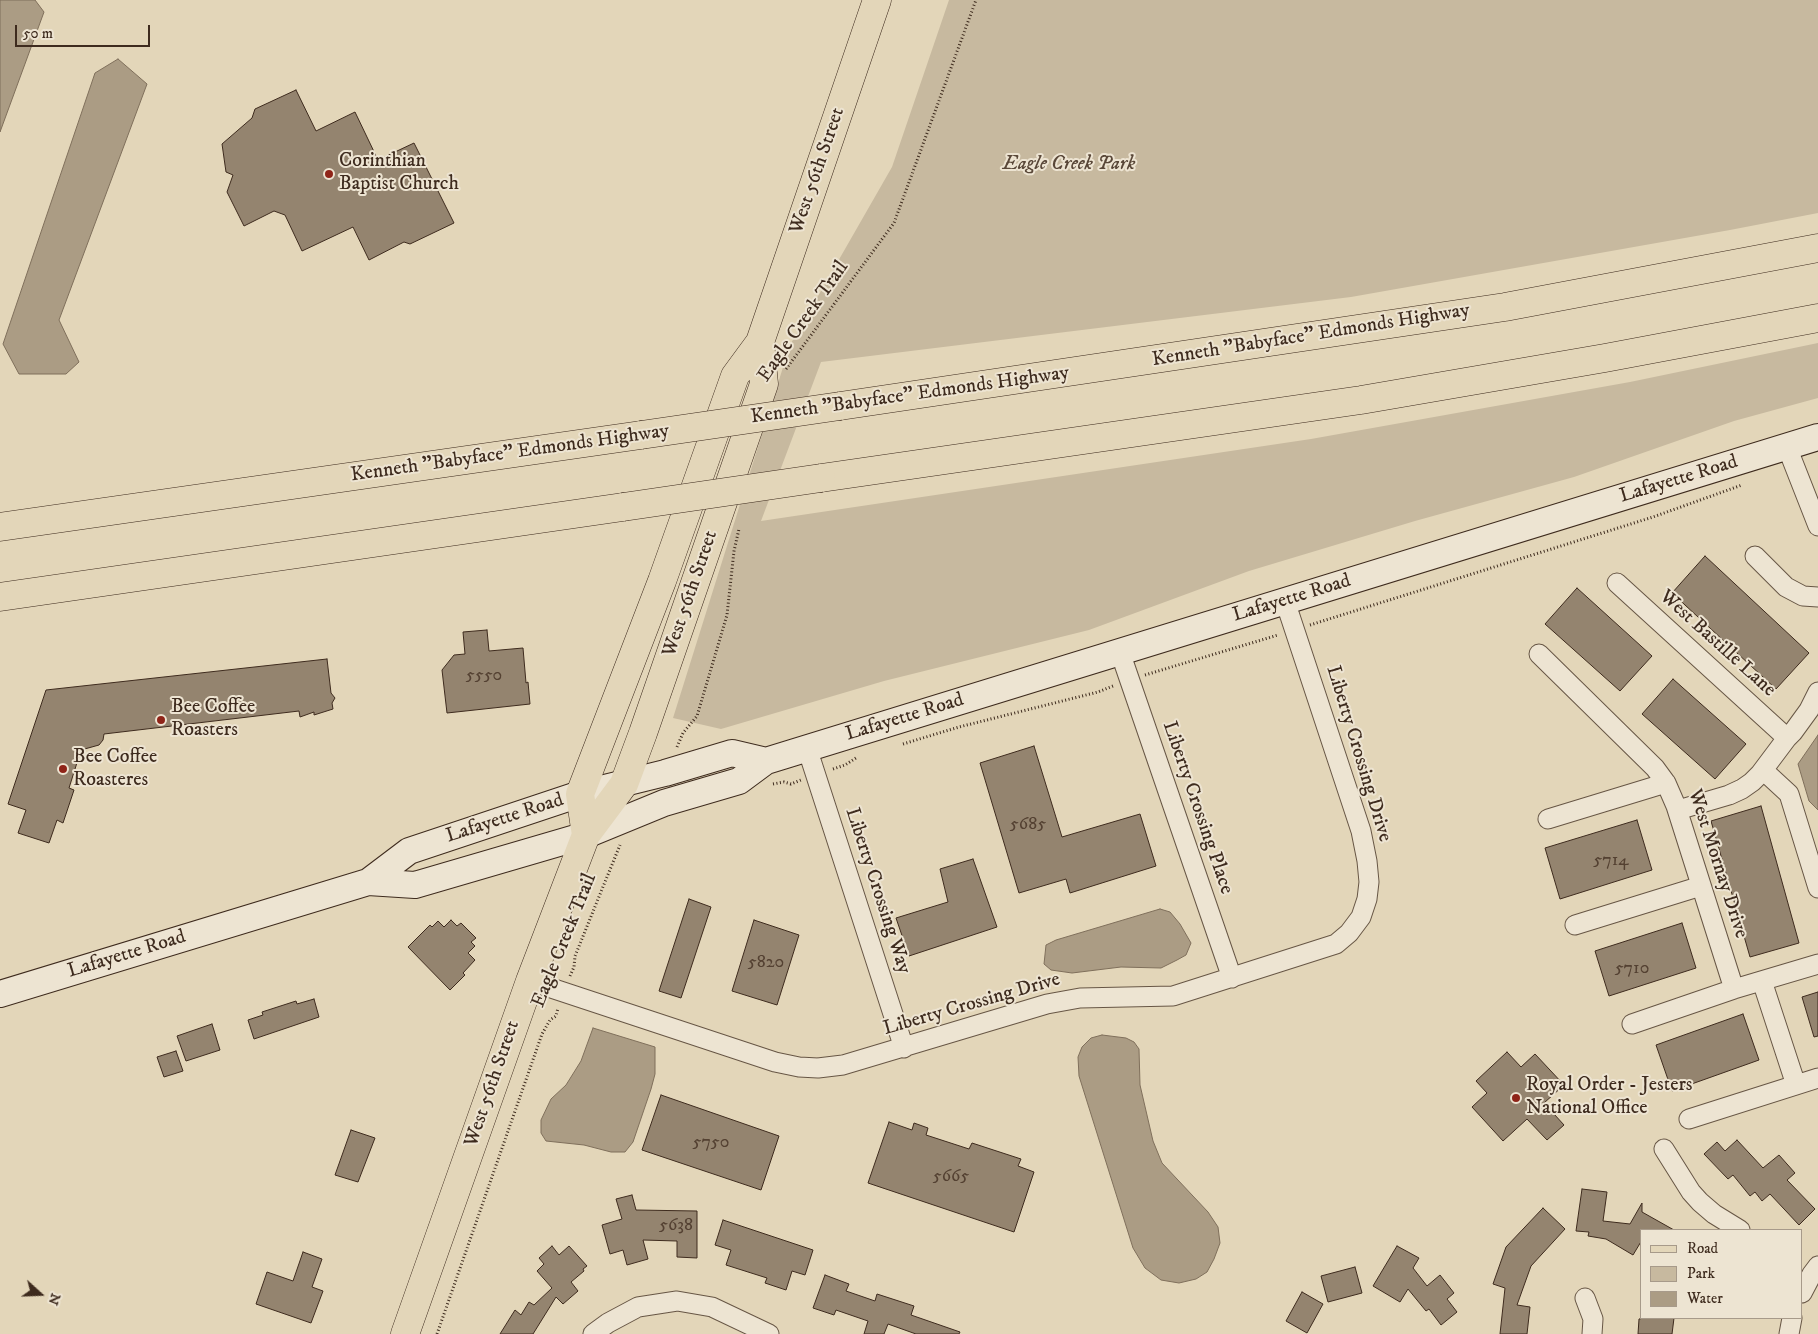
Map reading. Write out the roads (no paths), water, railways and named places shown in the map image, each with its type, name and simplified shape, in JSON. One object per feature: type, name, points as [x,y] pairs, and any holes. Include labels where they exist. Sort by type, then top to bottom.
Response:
[{"type":"main road","name":"West 56th Street","points":[[586,835],[580,794],[662,582],[735,376],[760,342],[877,0]]},
{"type":"main road","name":"Kenneth \"Babyface\" Edmonds Highway","points":[[0,527],[840,406],[1505,307],[1818,248]]},
{"type":"main road","points":[[0,597],[1361,400],[1605,358],[1818,318]]},
{"type":"main road","name":"West 56th Street","points":[[405,1334],[530,981],[586,835],[624,784],[764,384],[760,342]]},
{"type":"main road","name":"Lafayette Road","points":[[368,882],[415,885],[586,835],[664,803],[739,781],[766,761],[1818,437]]},
{"type":"main road","name":"Lafayette Road","points":[[0,994],[368,882],[409,851],[580,794],[624,784],[732,753],[766,761]]},
{"type":"street","points":[[1787,447],[1818,526]]},
{"type":"street","points":[[1755,556],[1786,587],[1802,596],[1818,597]]},
{"type":"street","name":"West Bastille Lane","points":[[1617,583],[1787,738]]},
{"type":"street","name":"Liberty Crossing Drive","points":[[530,981],[783,1064],[818,1068],[843,1065],[904,1048],[1047,1004],[1080,998],[1173,996],[1336,944],[1349,934],[1360,917],[1367,900],[1369,882],[1361,831],[1285,602]]},
{"type":"street","name":"Liberty Crossing Place","points":[[1120,652],[1232,978]]},
{"type":"street","name":"West Mornay Drive","points":[[1540,654],[1648,761],[1666,783],[1678,810],[1734,990]]},
{"type":"street","points":[[1678,810],[1730,795],[1752,782],[1802,720],[1818,692]]},
{"type":"street","name":"Liberty Crossing Way","points":[[807,748],[904,1048]]},
{"type":"street","points":[[1763,770],[1789,794],[1818,888]]},
{"type":"street","points":[[1548,819],[1666,783]]},
{"type":"street","points":[[1575,925],[1701,886]]},
{"type":"street","points":[[1632,1024],[1818,964]]},
{"type":"street","points":[[1762,981],[1796,1085]]},
{"type":"street","points":[[1689,1119],[1818,1078]]},
{"type":"street","points":[[1664,1149],[1700,1202],[1714,1214],[1738,1229]]},
{"type":"street","points":[[1803,1290],[1811,1269]]},
{"type":"street","points":[[1586,1298],[1593,1319],[1592,1334]]},
{"type":"street","points":[[593,1334],[608,1322],[638,1307],[677,1301],[712,1308],[770,1334]]},
{"type":"street","points":[[1789,1334],[1792,1319]]},
{"type":"water","points":[[0,0],[35,0],[44,12],[0,132]]},
{"type":"water","points":[[118,59],[147,84],[59,320],[79,362],[66,374],[19,374],[3,344],[95,73]]},
{"type":"water","points":[[1818,735],[1818,810],[1809,801],[1798,764]]},
{"type":"water","points":[[1160,909],[1170,912],[1180,924],[1191,943],[1186,955],[1161,968],[1121,967],[1072,973],[1051,970],[1044,964],[1046,945],[1056,940]]},
{"type":"water","points":[[593,1028],[655,1047],[655,1074],[651,1089],[633,1142],[625,1152],[611,1152],[584,1145],[546,1141],[541,1133],[541,1120],[551,1099],[566,1085],[581,1061]]},
{"type":"water","points":[[1102,1035],[1126,1038],[1134,1042],[1139,1049],[1140,1085],[1153,1141],[1162,1163],[1208,1212],[1218,1227],[1220,1243],[1214,1259],[1207,1272],[1196,1279],[1179,1283],[1161,1280],[1145,1268],[1133,1248],[1079,1076],[1078,1057],[1082,1047],[1091,1038]]},
{"type":"place","name":"Corinthian Baptist Church","points":[[329,174]]},
{"type":"place","name":"Bee Coffee Roasters","points":[[161,720]]},
{"type":"place","name":"Bee Coffee Roasteres","points":[[63,769]]},
{"type":"place","name":"Royal Order - Jesters National Office","points":[[1516,1098]]},
{"type":"park label","name":"Eagle Creek Park","points":[[1069,165]]}]
